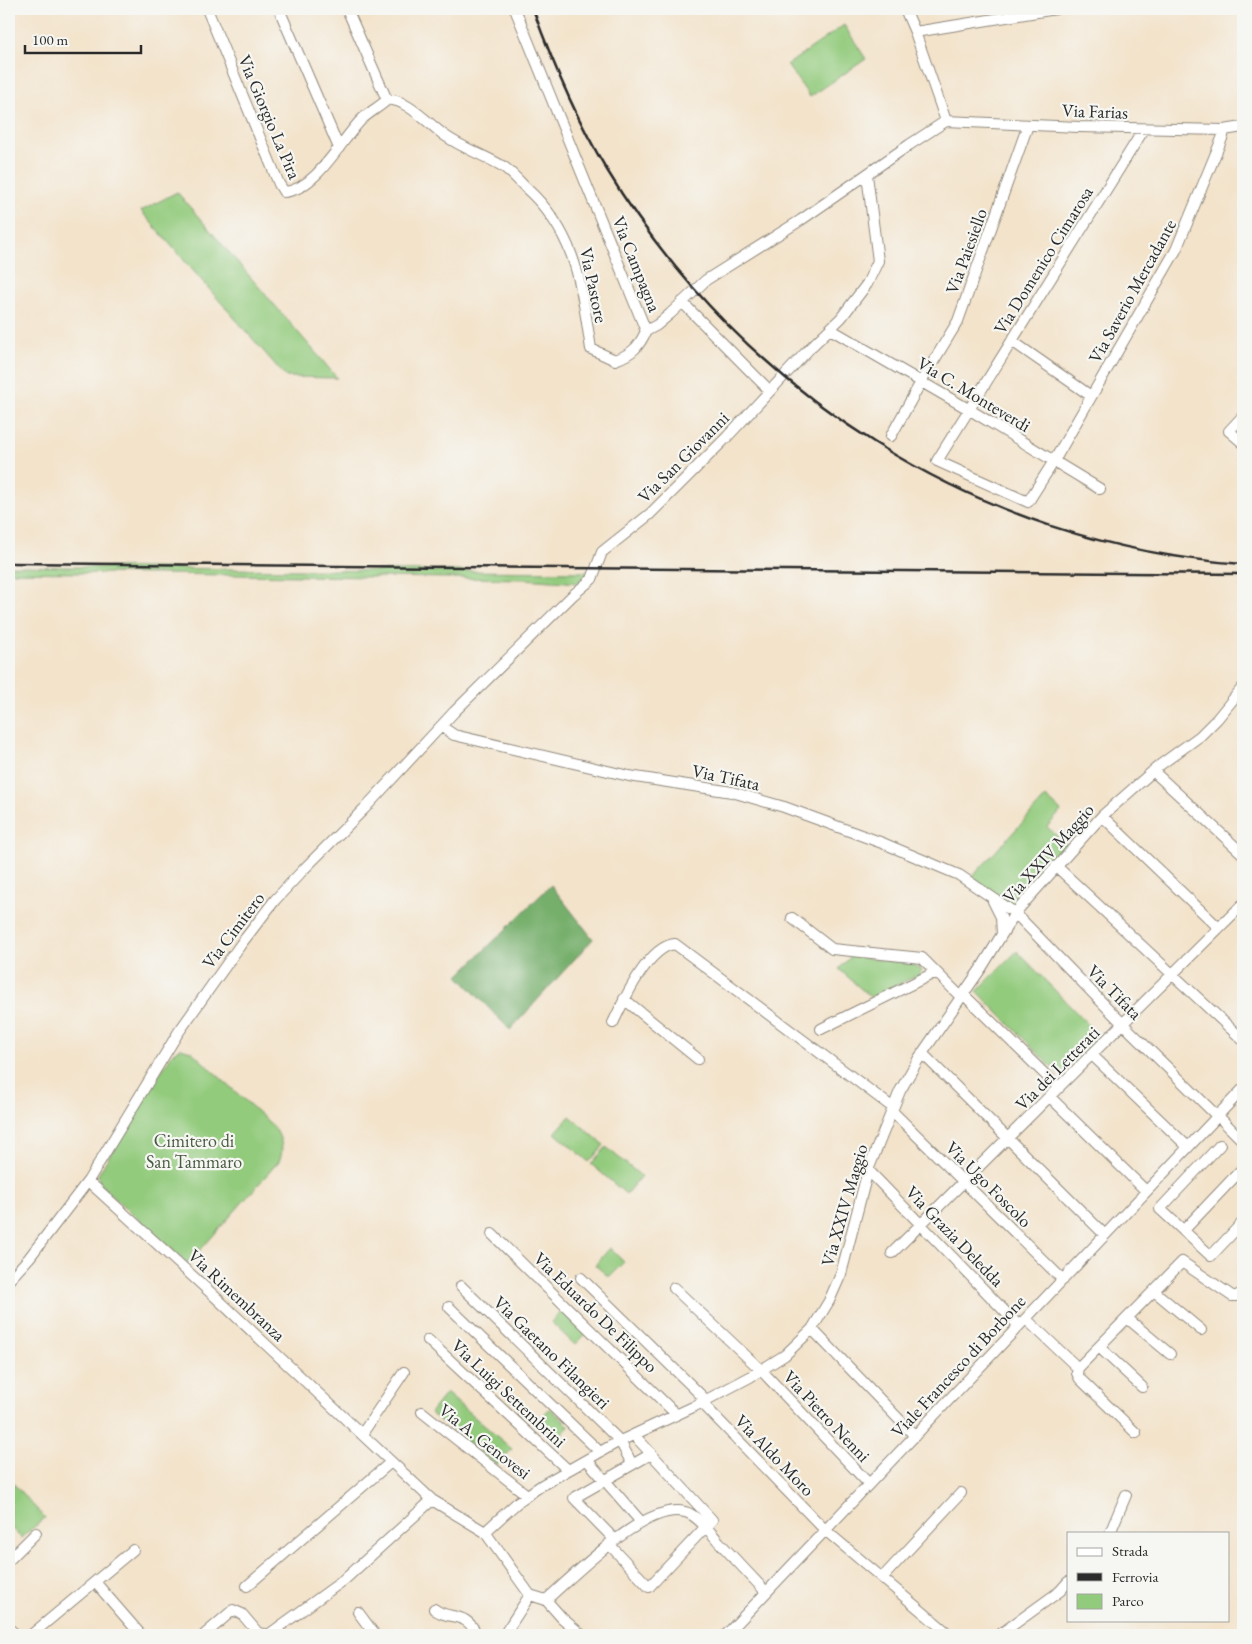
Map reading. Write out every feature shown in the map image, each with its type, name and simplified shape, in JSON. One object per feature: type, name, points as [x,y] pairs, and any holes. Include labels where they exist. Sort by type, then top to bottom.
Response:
[{"type":"street","name":"Via Giorgio La Pira","points":[[206,9],[284,192],[291,192],[310,180],[325,166],[362,120],[387,100]]},
{"type":"street","points":[[279,9],[339,148]]},
{"type":"street","points":[[347,9],[387,100]]},
{"type":"street","name":"Via Campagna","points":[[515,9],[646,330],[657,325],[706,280],[800,220],[909,145],[946,122]]},
{"type":"street","points":[[905,9],[915,32],[946,122]]},
{"type":"street","points":[[915,32],[1056,9]]},
{"type":"street","name":"Via Pastore","points":[[387,100],[393,99],[408,106],[427,123],[449,138],[505,168],[540,200],[568,243],[571,251],[578,272],[590,349],[615,360],[627,356],[641,344],[646,330]]},
{"type":"street","name":"Via Farias","points":[[946,122],[1224,130],[1243,127]]},
{"type":"street","name":"Via Paiesiello","points":[[891,436],[958,321],[1028,125]]},
{"type":"street","name":"Via Domenico Cimarosa","points":[[1054,461],[1028,502],[937,461],[1144,128]]},
{"type":"street","name":"Via Saverio Mercadante","points":[[1054,461],[1182,238],[1224,136],[1224,130]]},
{"type":"street","name":"Via San Giovanni","points":[[442,727],[559,609],[592,579],[602,552],[650,514],[841,318],[867,284],[878,261],[867,175]]},
{"type":"street","points":[[682,302],[770,391]]},
{"type":"street","name":"Via C. Monteverdi","points":[[830,329],[970,410],[1100,489]]},
{"type":"street","points":[[1012,341],[1092,396]]},
{"type":"street","points":[[1243,416],[1230,431],[1243,443]]},
{"type":"street","name":"Via XXIV Maggio","points":[[485,1532],[527,1495],[620,1441],[677,1415],[761,1370],[785,1355],[812,1328],[829,1301],[841,1274],[868,1170],[892,1109],[922,1053],[1015,914],[1102,816],[1156,768],[1200,736],[1217,719],[1243,687]]},
{"type":"street","name":"Via Tifata","points":[[442,727],[454,735],[629,776],[732,792],[784,807],[885,844],[959,876],[1015,914],[1243,1142]]},
{"type":"street","name":"Via Cimitero","points":[[9,1280],[29,1258],[88,1181],[178,1033],[241,944],[275,900],[442,727]]},
{"type":"street","points":[[1156,768],[1243,854]]},
{"type":"street","points":[[1102,816],[1219,928]]},
{"type":"street","points":[[1056,866],[1243,1040]]},
{"type":"street","points":[[992,898],[1001,917],[1002,934]]},
{"type":"street","name":"Via dei Letterati","points":[[892,1253],[1243,904]]},
{"type":"street","points":[[792,918],[832,949],[922,958],[1059,1088]]},
{"type":"street","name":"Via Ugo Foscolo","points":[[624,999],[638,974],[653,957],[662,948],[669,944],[675,944],[892,1109],[1063,1280]]},
{"type":"street","points":[[821,1028],[936,972]]},
{"type":"street","points":[[612,1023],[624,999],[698,1059]]},
{"type":"street","points":[[922,1053],[1104,1235]]},
{"type":"street","points":[[1092,1055],[1188,1147]]},
{"type":"street","name":"Viale Francesco di Borbone","points":[[726,1635],[1243,1089]]},
{"type":"street","points":[[1050,1097],[1146,1191]]},
{"type":"street","points":[[1220,1145],[1160,1208],[1211,1256],[1243,1222]]},
{"type":"street","points":[[1184,1230],[1242,1169]]},
{"type":"street","name":"Via Grazia Deledda","points":[[868,1170],[1022,1322],[1078,1368],[1077,1372],[1080,1379],[1136,1433]]},
{"type":"street","name":"Via Rimembranza","points":[[88,1181],[204,1286],[432,1500],[485,1532]]},
{"type":"street","name":"Via Eduardo De Filippo","points":[[492,1234],[677,1415]]},
{"type":"street","points":[[1078,1368],[1182,1262],[1232,1296],[1237,1296],[1243,1292]]},
{"type":"street","name":"Via Aldo Moro","points":[[581,1278],[704,1401],[825,1530],[950,1635]]},
{"type":"street","name":"Via Gaetano Filangieri","points":[[461,1286],[620,1441],[632,1464]]},
{"type":"street","name":"Via Pietro Nenni","points":[[674,1288],[761,1370],[869,1484]]},
{"type":"street","points":[[1154,1291],[1201,1330]]},
{"type":"street","points":[[449,1307],[600,1452]]},
{"type":"street","points":[[1127,1318],[1170,1354]]},
{"type":"street","points":[[812,1328],[915,1436]]},
{"type":"street","name":"Via Luigi Settembrini","points":[[428,1340],[568,1470]]},
{"type":"street","points":[[1098,1348],[1142,1387]]},
{"type":"street","points":[[362,1434],[404,1372]]},
{"type":"street","name":"Via A. Genovesi","points":[[422,1412],[527,1495]]},
{"type":"street","points":[[634,1435],[712,1520],[649,1587],[574,1498],[651,1454]]},
{"type":"street","points":[[587,1460],[642,1523]]},
{"type":"street","points":[[247,1586],[392,1462]]},
{"type":"street","points":[[882,1578],[961,1493]]},
{"type":"street","points":[[1110,1532],[1126,1495]]},
{"type":"street","points":[[204,1635],[233,1610],[242,1614],[258,1633],[268,1634],[344,1580],[432,1500]]},
{"type":"street","points":[[546,1600],[611,1542],[642,1523],[665,1512],[681,1510],[691,1514],[706,1527],[766,1592]]},
{"type":"street","points":[[485,1532],[530,1595],[546,1600],[562,1618],[582,1635]]},
{"type":"street","points":[[9,1560],[36,1533]]},
{"type":"street","points":[[31,1635],[133,1550]]},
{"type":"street","points":[[95,1582],[141,1635]]},
{"type":"street","points":[[999,1635],[1060,1591],[1067,1583]]},
{"type":"street","points":[[504,1635],[530,1595]]},
{"type":"street","points":[[434,1609],[439,1613],[462,1618],[470,1624],[477,1635]]},
{"type":"street","points":[[358,1612],[375,1635]]},
{"type":"street","points":[[9,1629],[17,1635]]},
{"type":"green space","points":[[844,25],[866,59],[810,97],[787,65]]},
{"type":"green space","points":[[177,192],[337,378],[286,377],[141,211]]},
{"type":"green space","points":[[9,566],[591,572],[580,583],[523,579],[9,572]]},
{"type":"green space","points":[[1046,797],[1061,811],[1047,827],[1068,846],[1014,907],[971,878]]},
{"type":"green space","points":[[551,885],[593,939],[510,1030],[458,976]]},
{"type":"green space","points":[[1017,951],[1099,1036],[1059,1075],[977,991]]},
{"type":"green space","points":[[851,956],[912,964],[922,970],[919,975],[870,997],[839,969]]},
{"type":"green space","name":"Cimitero di San Tammaro","points":[[181,1048],[191,1051],[272,1125],[278,1133],[282,1147],[279,1161],[188,1264],[100,1185],[98,1175],[139,1105],[173,1053]]},
{"type":"green space","points":[[570,1116],[604,1145],[589,1162],[555,1133]]},
{"type":"green space","points":[[606,1147],[641,1176],[626,1194],[591,1164]]},
{"type":"green space","points":[[610,1248],[624,1262],[609,1277],[595,1265]]},
{"type":"green space","points":[[564,1309],[588,1332],[575,1345],[551,1322]]},
{"type":"green space","points":[[446,1393],[512,1449],[497,1465],[430,1413]]},
{"type":"green space","points":[[550,1408],[569,1426],[558,1439],[539,1420]]},
{"type":"green space","points":[[9,1479],[45,1518],[21,1538],[9,1525]]},
{"type":"railway","points":[[533,9],[557,71],[585,131],[607,170],[662,251],[726,324],[798,388],[877,444],[962,490],[1052,526],[1146,551],[1243,564]]},
{"type":"railway","points":[[9,563],[1243,574]]}]
